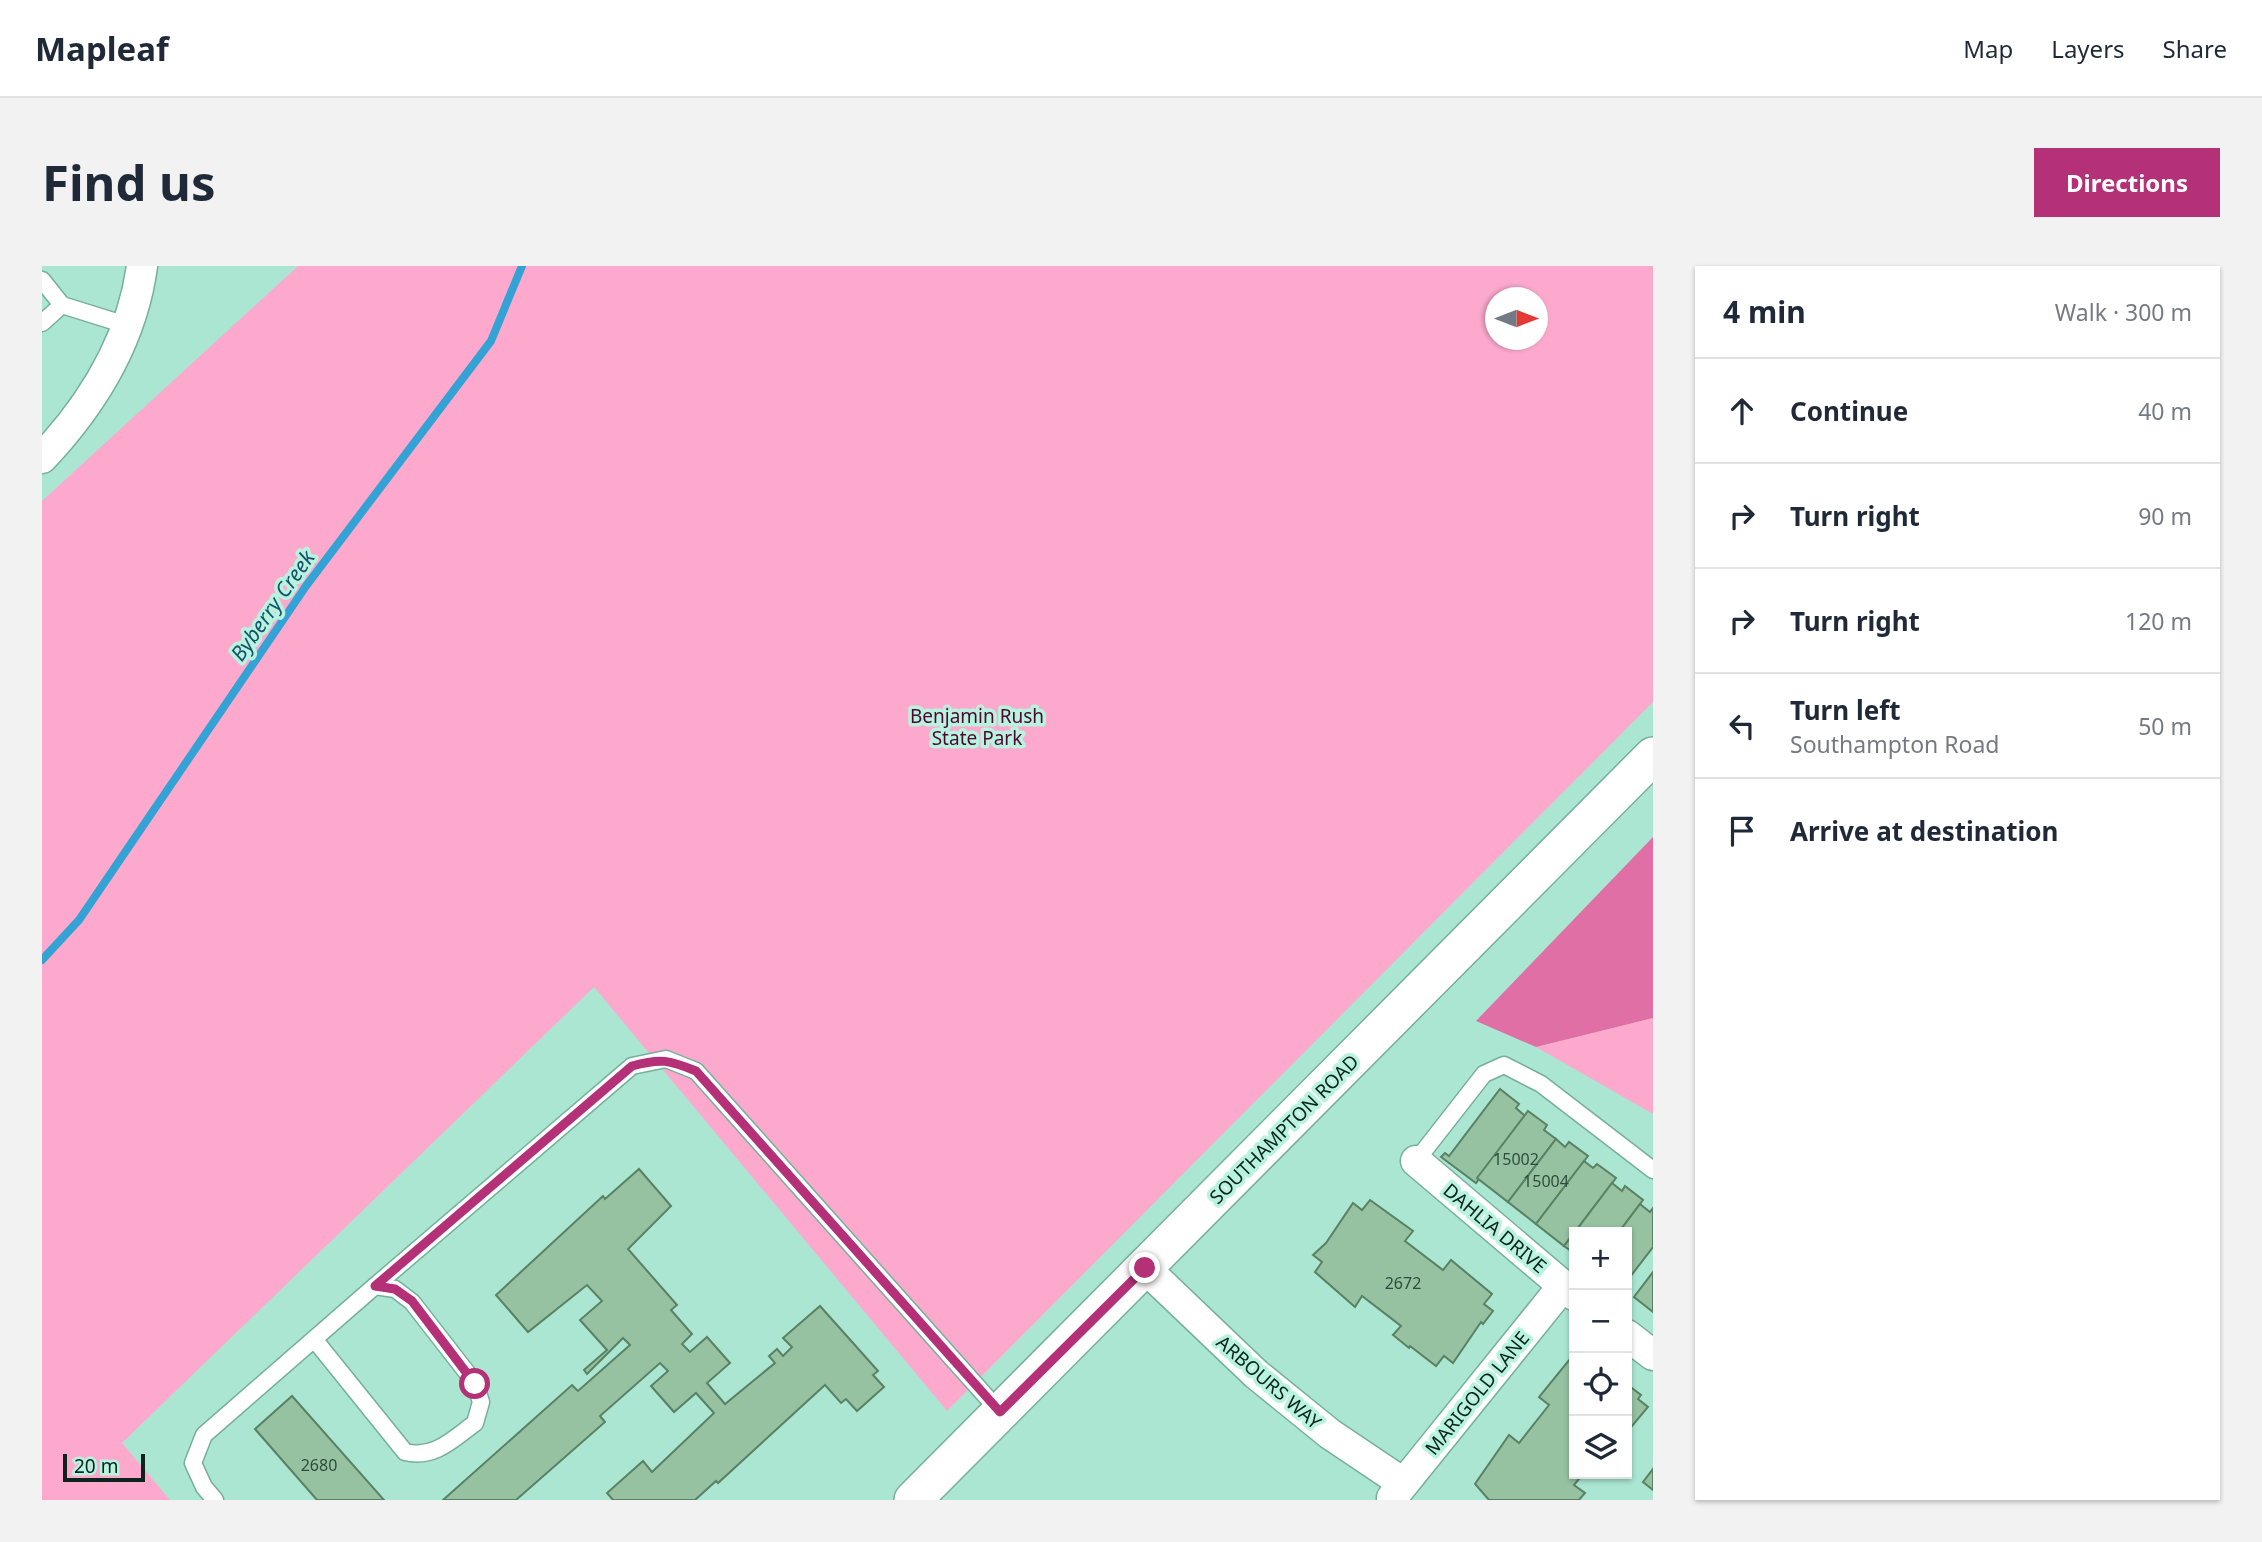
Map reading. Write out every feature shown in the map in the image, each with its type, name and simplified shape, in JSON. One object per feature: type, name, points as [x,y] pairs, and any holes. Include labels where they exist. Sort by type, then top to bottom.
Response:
[{"type":"street","points":[[42,458],[79,415],[100,384],[126,325],[142,266]]},
{"type":"street","name":"SOUTHAMPTON ROAD","points":[[913,1500],[1653,757]]},
{"type":"street","name":"DAHLIA DRIVE","points":[[1416,1161],[1569,1291]]},
{"type":"street","name":"ARBOURS WAY","points":[[1145,1268],[1256,1374],[1397,1492]]},
{"type":"street","name":"MARIGOLD LANE","points":[[1397,1492],[1569,1291]]},
{"type":"street","points":[[1632,1339],[1653,1355]]},
{"type":"lane","points":[[42,280],[62,305],[126,325]]},
{"type":"lane","points":[[42,323],[62,305]]},
{"type":"lane","points":[[215,1500],[204,1487],[193,1463],[204,1435],[632,1066],[666,1059],[696,1071],[1000,1412]]},
{"type":"lane","points":[[1416,1161],[1484,1074],[1504,1065],[1541,1084],[1653,1170]]},
{"type":"lane","points":[[314,1339],[405,1452],[420,1455],[436,1451],[475,1423],[481,1402],[475,1384],[412,1301],[395,1289],[375,1286]]},
{"type":"green space","name":"Benjamin Rush State Park","points":[[298,266],[1653,266],[1653,702],[947,1411],[594,987],[122,1443],[170,1500],[42,1500],[42,501]]},
{"type":"green space","points":[[1653,1018],[1653,1114],[1536,1047]]},
{"type":"shaded area","points":[[1653,837],[1653,1018],[1536,1047],[1476,1021]]},
{"type":"building","points":[[1500,1089],[1519,1104],[1516,1108],[1525,1116],[1476,1183],[1441,1157],[1445,1153],[1449,1156]]},
{"type":"building","points":[[1528,1111],[1547,1125],[1544,1130],[1556,1139],[1508,1202],[1477,1178]]},
{"type":"building","points":[[1556,1139],[1565,1147],[1569,1142],[1588,1156],[1536,1224],[1508,1202]]},
{"type":"building","points":[[1584,1161],[1593,1168],[1597,1164],[1616,1178],[1579,1227],[1569,1227],[1569,1239],[1564,1246],[1536,1224]]},
{"type":"building","points":[[639,1169],[671,1206],[628,1249],[677,1305],[671,1310],[692,1334],[682,1344],[690,1352],[707,1337],[730,1363],[707,1383],[725,1404],[775,1363],[769,1356],[777,1349],[783,1356],[792,1347],[783,1338],[820,1306],[878,1371],[873,1375],[884,1387],[857,1411],[846,1399],[841,1403],[825,1385],[718,1483],[716,1481],[695,1500],[613,1500],[607,1493],[643,1461],[652,1472],[714,1413],[696,1393],[674,1412],[651,1386],[668,1371],[660,1363],[600,1416],[605,1422],[516,1500],[443,1500],[572,1385],[578,1391],[630,1345],[623,1338],[587,1374],[584,1370],[607,1350],[580,1320],[602,1301],[587,1285],[528,1332],[496,1295],[603,1196],[605,1199]]},
{"type":"building","points":[[1612,1183],[1622,1191],[1625,1186],[1643,1200],[1623,1227],[1579,1227]]},
{"type":"building","points":[[1370,1200],[1413,1231],[1405,1241],[1443,1270],[1451,1260],[1492,1294],[1484,1304],[1493,1311],[1483,1324],[1481,1322],[1453,1363],[1444,1356],[1436,1366],[1393,1335],[1401,1326],[1362,1296],[1355,1307],[1315,1272],[1322,1262],[1313,1255],[1326,1243],[1353,1203],[1362,1210]]},
{"type":"building","points":[[1640,1204],[1650,1212],[1653,1208],[1653,1247],[1632,1274],[1632,1227],[1623,1227]]},
{"type":"building","points":[[1653,1272],[1653,1312],[1634,1297]]},
{"type":"building","points":[[1569,1360],[1569,1479],[1579,1479],[1574,1485],[1585,1493],[1579,1500],[1489,1500],[1475,1484],[1509,1435],[1519,1443],[1549,1405],[1539,1397]]},
{"type":"building","points":[[1632,1388],[1641,1395],[1638,1399],[1648,1407],[1632,1426]]},
{"type":"building","points":[[292,1396],[384,1500],[317,1500],[255,1429]]},
{"type":"building","points":[[1653,1469],[1653,1490],[1643,1482]]},
{"type":"waterway","name":"Byberry Creek","points":[[42,960],[79,920],[306,586],[491,341],[522,266]]},
{"type":"route","points":[[475,1384],[412,1301],[395,1289],[375,1286],[632,1066],[650,1061],[666,1059],[696,1071],[1000,1412],[1145,1268]]}]
